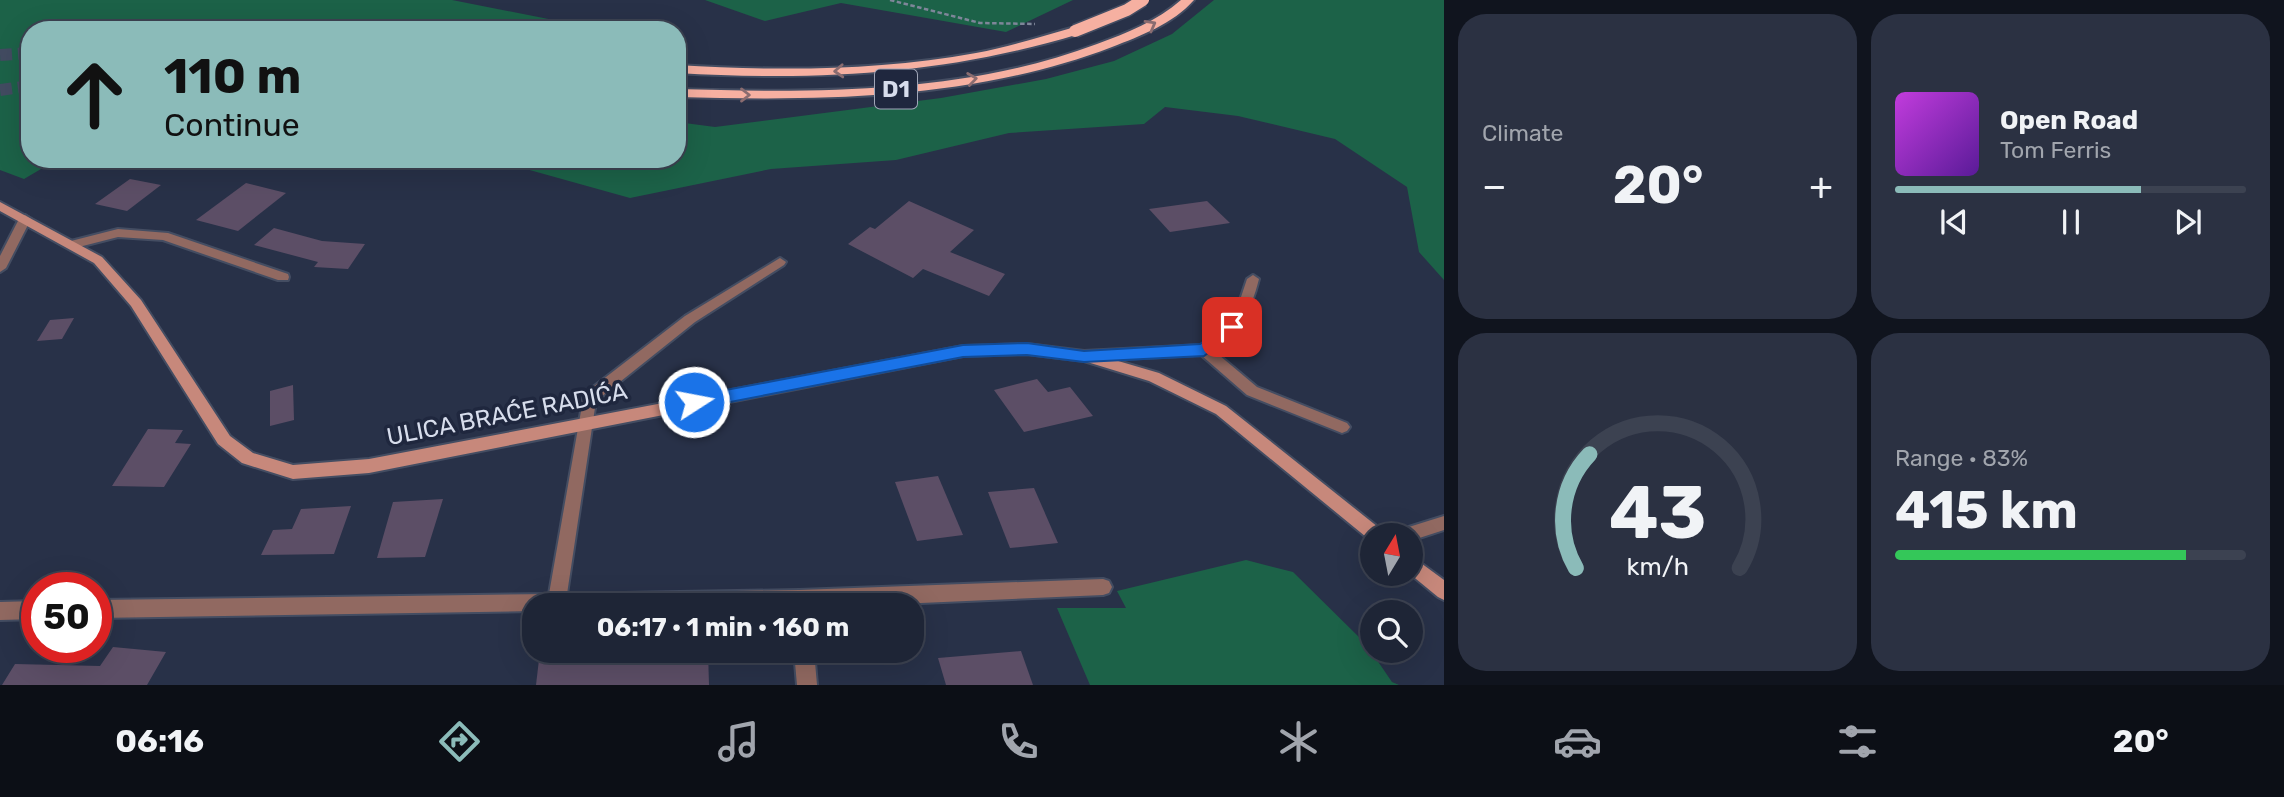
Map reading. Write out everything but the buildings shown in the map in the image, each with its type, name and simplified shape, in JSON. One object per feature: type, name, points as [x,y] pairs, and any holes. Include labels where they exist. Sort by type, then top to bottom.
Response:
[{"type":"highway","name":"D1","points":[[686,70],[765,74],[895,67],[944,61],[1041,43],[1127,10],[1143,0]]},
{"type":"highway","name":"D1","points":[[686,93],[811,94],[899,88],[1003,73],[1062,61],[1111,44],[1147,27],[1188,0]]},
{"type":"main road","name":"ULICA BRAĆE RADIĆA","points":[[0,206],[98,260],[136,303],[224,440],[248,458],[293,472],[369,467],[963,351],[1027,349],[1084,356],[1154,377],[1221,410],[1361,523]]},
{"type":"main road","points":[[1423,574],[1444,591]]},
{"type":"street","points":[[1,265],[25,219]]},
{"type":"street","points":[[71,245],[118,233],[164,236],[284,277]]},
{"type":"street","points":[[558,593],[589,398],[621,370],[691,319],[780,262]]},
{"type":"street","points":[[1084,356],[1204,350],[1232,327],[1248,297],[1253,278]]},
{"type":"street","points":[[1204,350],[1252,391],[1342,427]]},
{"type":"street","points":[[1423,530],[1444,523]]},
{"type":"street","points":[[924,596],[1103,587]]},
{"type":"street","points":[[112,609],[522,603]]},
{"type":"street","points":[[0,611],[21,610]]},
{"type":"street","points":[[805,663],[807,685]]},
{"type":"path","points":[[890,0],[950,16],[1003,26]]},
{"type":"green space","points":[[0,0],[452,0],[558,21],[21,21],[21,168],[43,168],[24,179],[0,170]]},
{"type":"green space","points":[[705,0],[1073,0],[1006,32],[841,3],[765,21]]},
{"type":"green space","points":[[1214,0],[1444,0],[1444,280],[1419,252],[1407,187],[1335,139],[1238,116],[1165,107],[1144,124],[1009,133],[896,160],[771,169],[630,198],[522,168],[686,168],[686,123],[715,127],[941,98],[1046,79],[1114,61],[1172,34]]},
{"type":"green space","points":[[1246,560],[1293,572],[1360,638],[1360,663],[1379,663],[1392,682],[1399,685],[1090,685],[1057,608],[1126,608],[1117,591]]},
{"type":"tunnel","points":[[0,55],[21,54]]},
{"type":"tunnel","points":[[0,90],[21,87]]},
{"type":"route","points":[[694,402],[963,351],[1027,349],[1084,356],[1204,350],[1232,327]]}]
